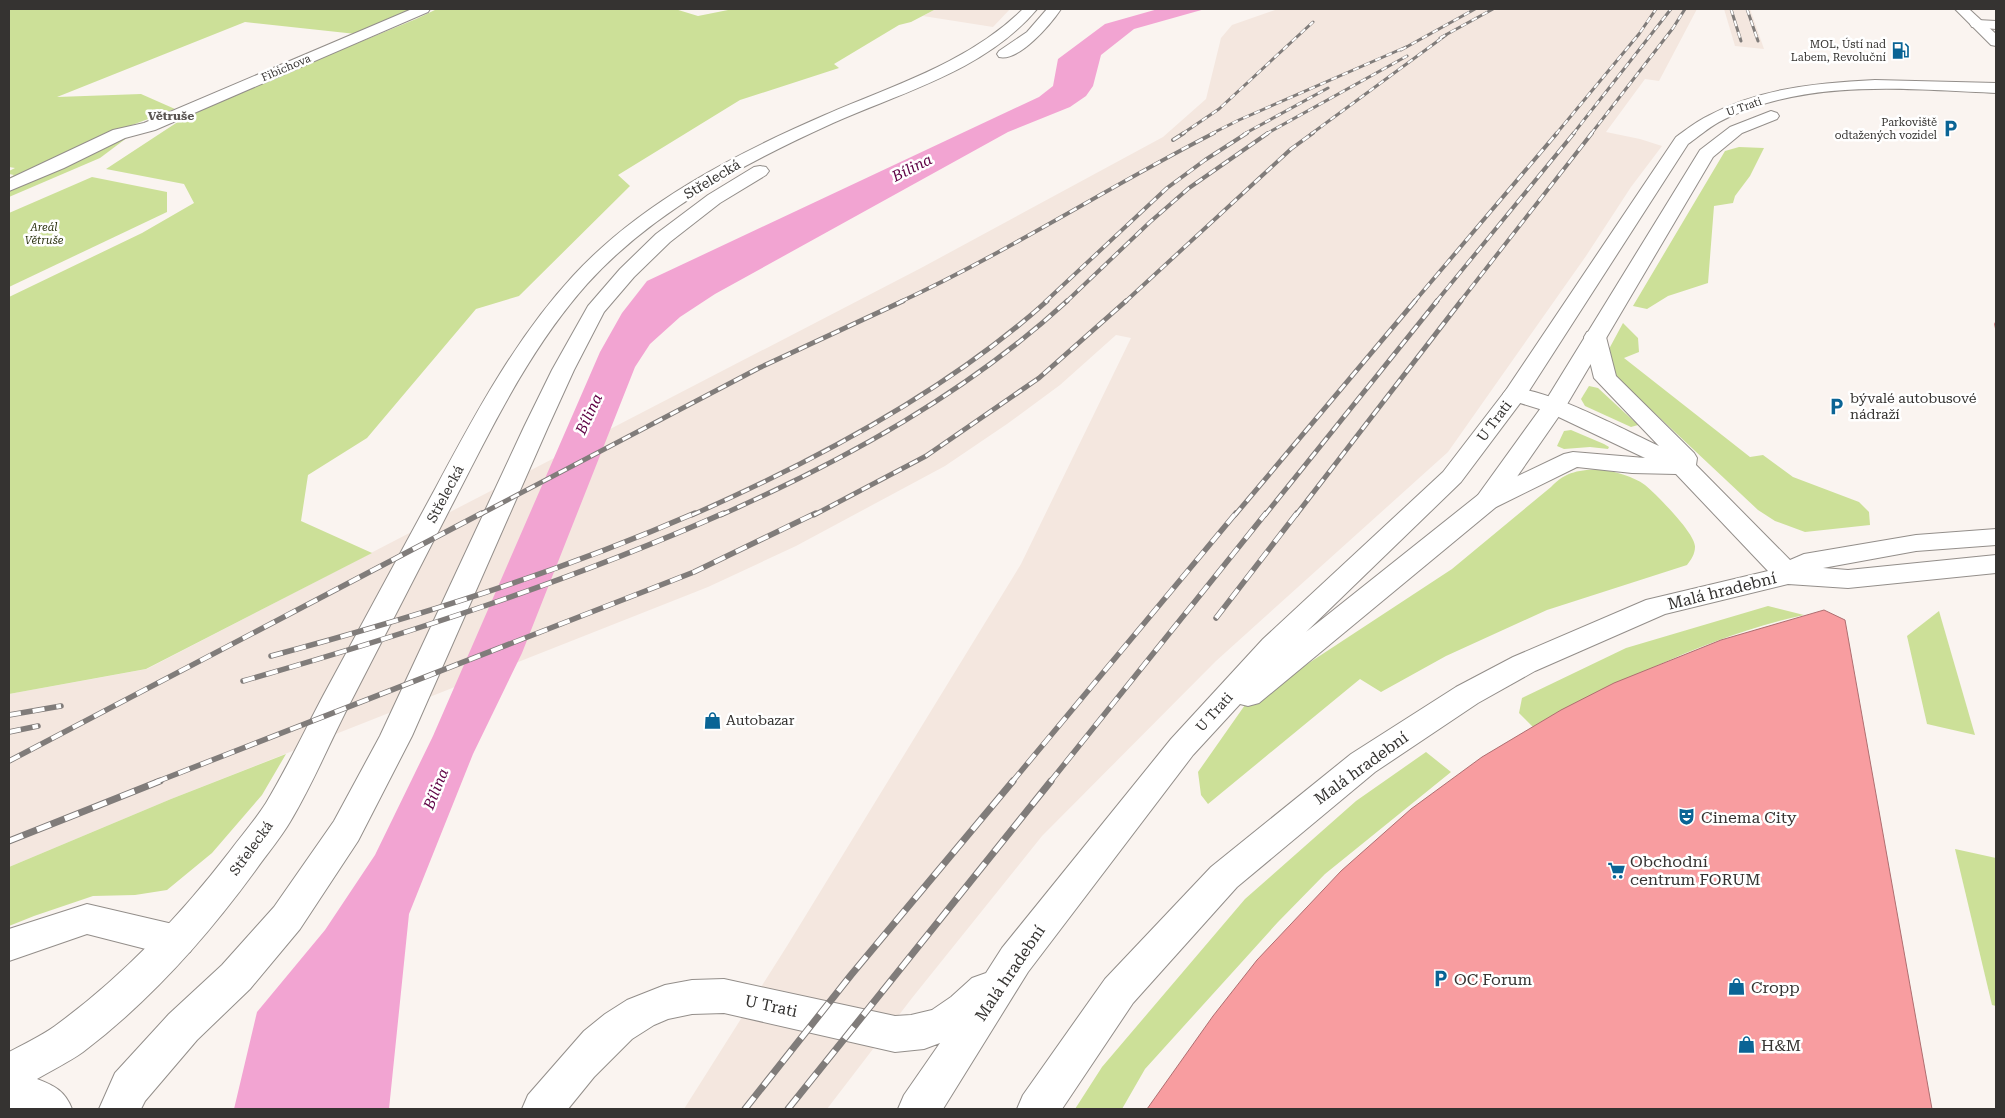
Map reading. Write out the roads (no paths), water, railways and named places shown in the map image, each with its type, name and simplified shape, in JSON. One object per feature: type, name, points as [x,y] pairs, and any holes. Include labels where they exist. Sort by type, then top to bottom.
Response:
[{"type":"street","name":"Fibichova","points":[[9,186],[119,134],[149,127],[423,9]]},
{"type":"street","points":[[827,138],[992,62],[1011,40],[1015,25],[1030,9]]},
{"type":"street","points":[[1011,40],[1040,28],[1054,9]]},
{"type":"street","points":[[1962,9],[1996,42]]},
{"type":"street","points":[[1977,24],[1996,25]]},
{"type":"street","name":"Střelecká","points":[[9,1073],[66,1041],[120,997],[177,941],[217,895],[277,814],[476,436],[512,372],[556,308],[590,270],[656,215],[725,170],[828,120],[1011,40]]},
{"type":"street","name":"U Trati","points":[[1182,747],[1274,646],[1452,477],[1515,394],[1673,152],[1688,136],[1705,123],[1735,109],[1797,93],[1831,88],[1910,84],[1996,88]]},
{"type":"street","name":"U Trati","points":[[1487,501],[1554,406],[1697,167],[1713,146],[1736,130],[1781,112],[1840,100],[1918,96],[1996,98]]},
{"type":"street","name":"Fibichova","points":[[9,201],[88,168],[120,151],[149,127]]},
{"type":"street","name":"Střelecká","points":[[120,1109],[130,1087],[136,1080],[183,1027],[236,977],[287,918],[346,831],[396,736],[536,427],[563,370],[595,310],[627,273],[663,238],[714,199],[772,165]]},
{"type":"street","name":"U Trati","points":[[1595,337],[1605,378],[1685,458],[1684,467]]},
{"type":"street","name":"U Trati","points":[[1515,394],[1554,406],[1684,467],[1788,575]]},
{"type":"street","name":"U Trati","points":[[1182,747],[1487,501],[1574,459],[1632,465],[1684,467]]},
{"type":"street","name":"Malá hradební","points":[[1788,575],[1804,563],[1814,561],[1916,543],[1996,538]]},
{"type":"street","name":"Malá hradební","points":[[1038,1109],[1119,991],[1224,877],[1363,763],[1466,695],[1533,660],[1656,607],[1788,575],[1848,579],[1996,564]]},
{"type":"street","name":"Malá hradební","points":[[919,1109],[943,1075],[1015,960],[1182,747]]},
{"type":"street","points":[[9,945],[87,919],[177,941]]},
{"type":"street","name":"U Trati","points":[[543,1109],[574,1070],[605,1038],[630,1017],[655,1005],[682,997],[724,996],[895,1034],[921,1033],[945,1025],[969,1007],[1015,960]]},
{"type":"street","points":[[9,1091],[36,1098],[51,1109]]},
{"type":"water","name":"Bílina","points":[[1158,9],[1205,9],[1134,29],[1101,55],[1093,86],[1086,96],[1070,107],[1008,132],[715,294],[680,317],[650,344],[635,367],[522,653],[473,754],[409,914],[389,1109],[234,1109],[257,1012],[325,930],[375,855],[433,736],[600,352],[622,313],[647,281],[1039,97],[1053,86],[1058,59],[1105,24]]},
{"type":"railway","points":[[1401,50],[1475,9]]},
{"type":"railway","points":[[1440,38],[1493,9]]},
{"type":"railway","points":[[1556,134],[1639,34],[1656,9]]},
{"type":"railway","points":[[1573,134],[1671,9]]},
{"type":"railway","points":[[1591,134],[1673,28],[1685,9]]},
{"type":"railway","points":[[1731,9],[1741,41]]},
{"type":"railway","points":[[1747,9],[1758,41]]},
{"type":"railway","points":[[1182,134],[1219,109],[1313,22]]},
{"type":"railway","points":[[1311,134],[1446,35]]},
{"type":"railway","points":[[1211,134],[1406,47]]},
{"type":"railway","points":[[1266,134],[1407,56]]},
{"type":"railway","points":[[1244,134],[1328,88]]},
{"type":"railway","points":[[1173,140],[1184,133]]},
{"type":"railway","points":[[900,302],[980,262],[1214,133]]},
{"type":"railway","points":[[1045,302],[1167,188],[1205,160],[1247,133]]},
{"type":"railway","points":[[1066,302],[1150,222],[1189,188],[1268,133]]},
{"type":"railway","points":[[1125,302],[1291,149],[1313,133]]},
{"type":"railway","points":[[1414,302],[1557,133]]},
{"type":"railway","points":[[1436,302],[1574,133]]},
{"type":"railway","points":[[1460,302],[1592,133]]},
{"type":"railway","points":[[479,515],[759,368],[903,301]]},
{"type":"railway","points":[[692,515],[785,471],[878,422],[967,365],[1047,301]]},
{"type":"railway","points":[[721,515],[813,471],[903,422],[988,366],[1067,301]]},
{"type":"railway","points":[[814,515],[926,456],[1039,378],[1126,301]]},
{"type":"railway","points":[[1235,515],[1415,301]]},
{"type":"railway","points":[[1265,515],[1437,301]]},
{"type":"railway","points":[[1296,515],[1461,301]]},
{"type":"railway","points":[[9,761],[482,513]]},
{"type":"railway","points":[[271,656],[379,626],[486,592],[591,555],[695,513]]},
{"type":"railway","points":[[243,681],[365,645],[486,605],[606,562],[724,513]]},
{"type":"railway","points":[[156,782],[694,572],[816,513]]},
{"type":"railway","points":[[1012,782],[1236,513]]},
{"type":"railway","points":[[1050,782],[1266,513]]},
{"type":"railway","points":[[1216,618],[1297,513]]},
{"type":"railway","points":[[9,715],[61,706]]},
{"type":"railway","points":[[9,732],[38,726]]},
{"type":"railway","points":[[9,841],[160,781]]},
{"type":"railway","points":[[745,1109],[851,975],[1013,781]]},
{"type":"railway","points":[[788,1109],[1051,781]]},
{"type":"place","name":"MOL, Ústí nad Labem, Revoluční","points":[[1900,50]]},
{"type":"place","name":"Parkoviště odtažených vozidel","points":[[1951,128]]},
{"type":"place","name":"bývalé autobusové nádraží","points":[[1836,406]]},
{"type":"place","name":"Autobazar","points":[[712,720]]},
{"type":"place","name":"Cinema City","points":[[1687,817]]},
{"type":"place","name":"Obchodní centrum FORUM","points":[[1616,870]]},
{"type":"place","name":"OC Forum","points":[[1440,979]]},
{"type":"place","name":"Cropp","points":[[1737,987]]},
{"type":"place","name":"H&M","points":[[1747,1045]]},
{"type":"district","name":"Větruše","points":[[171,116]]},
{"type":"park label","name":"Areál Větruše","points":[[44,233]]}]
